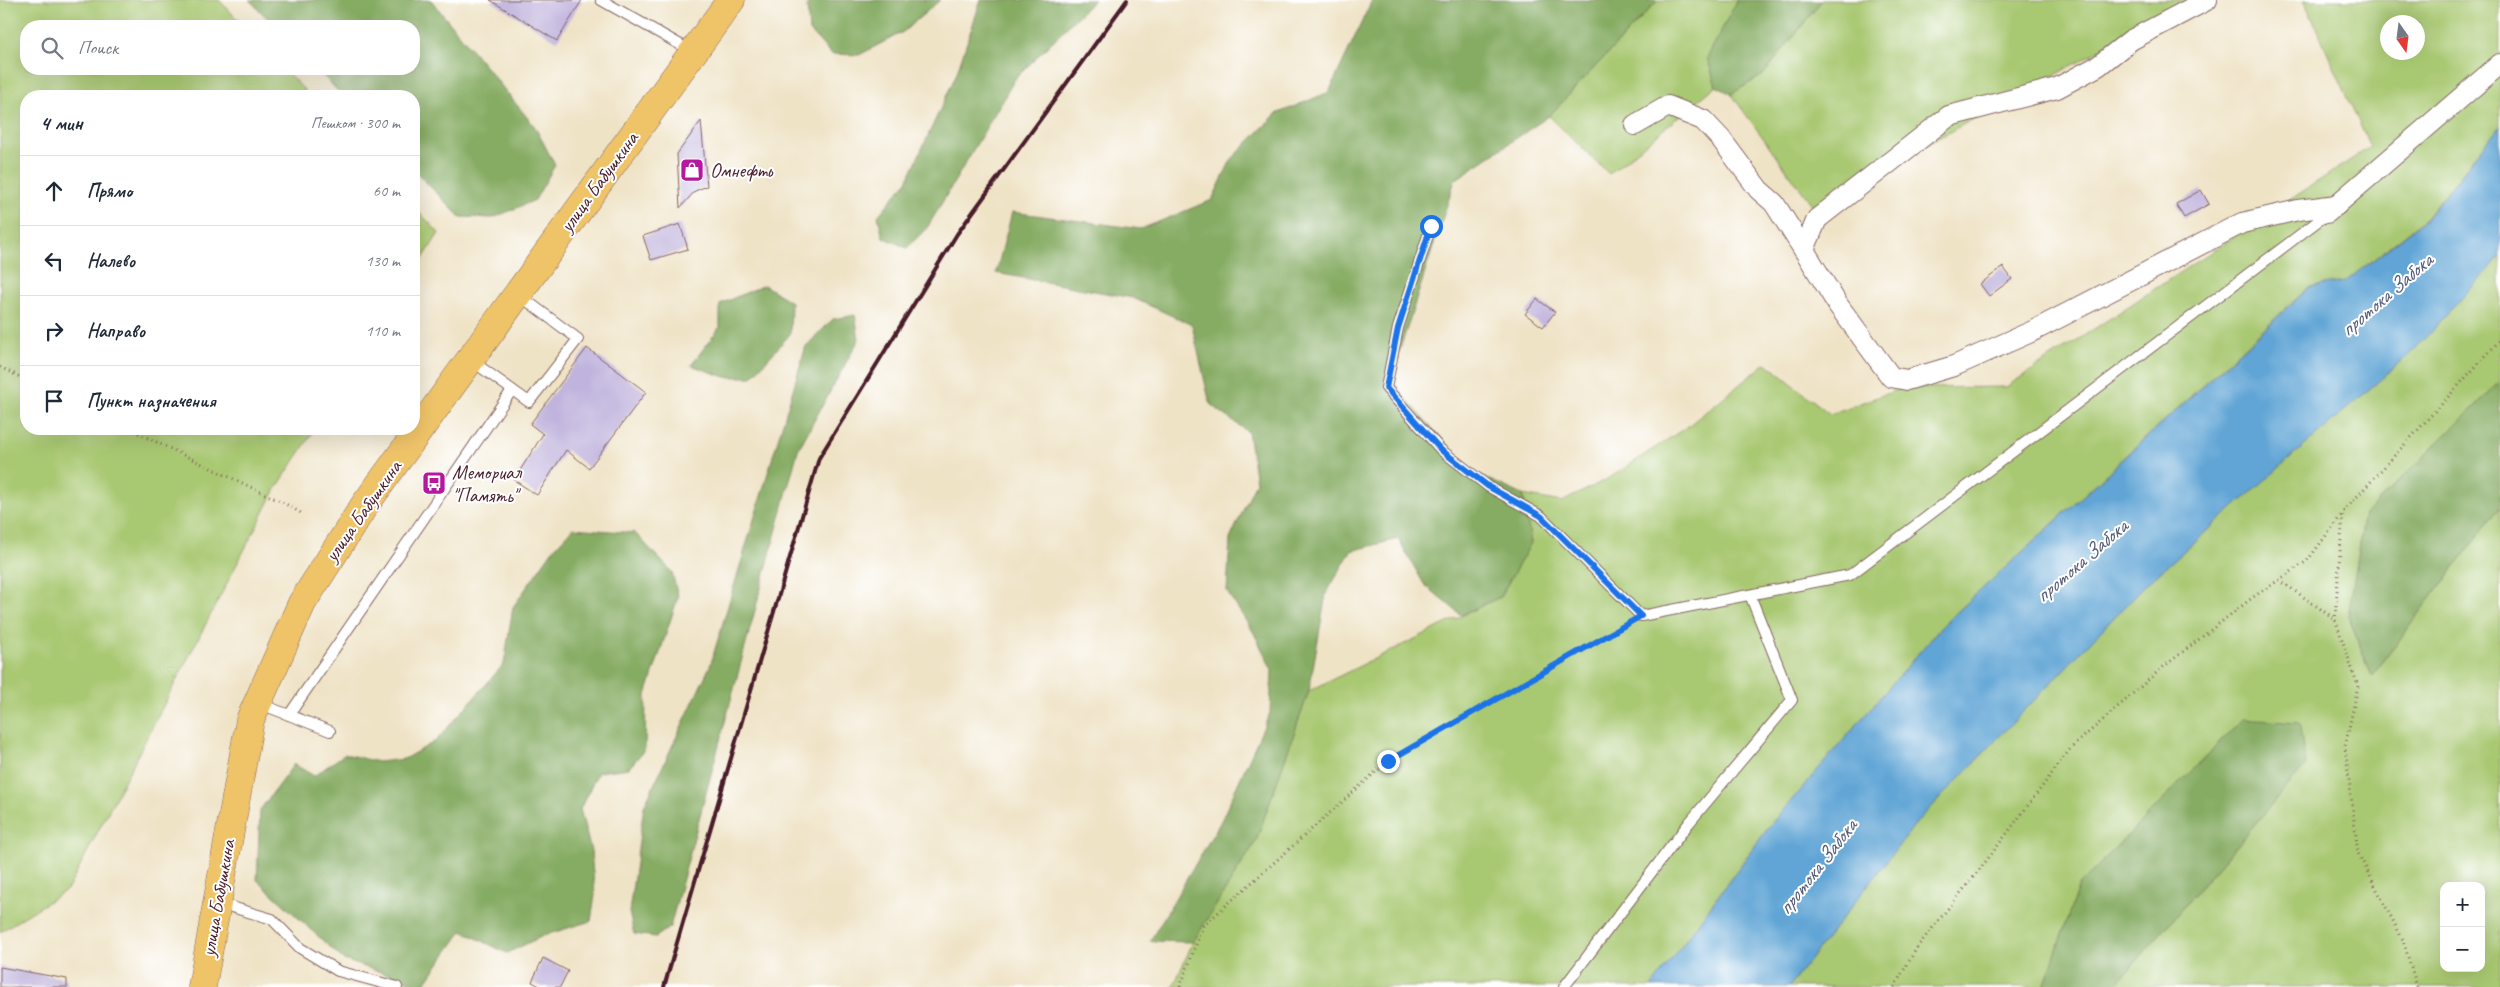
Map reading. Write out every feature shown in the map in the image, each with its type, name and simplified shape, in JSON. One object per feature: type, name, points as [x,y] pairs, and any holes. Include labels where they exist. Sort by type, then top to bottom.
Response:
[{"type":"main road","name":"улица Бабушкина","points":[[420,430],[731,0]]},
{"type":"main road","name":"улица Бабушкина","points":[[202,987],[250,720],[287,633],[319,574],[364,506],[416,435]]},
{"type":"street","points":[[1804,250],[1817,219],[1949,116],[2057,88],[2098,66],[2131,40],[2207,0]]},
{"type":"street","points":[[1635,126],[1668,106],[1703,120],[1721,139],[1758,190],[1774,204],[1838,305],[1891,377],[1907,380],[1954,366],[2034,331],[2242,223],[2298,210],[2329,211],[2500,64]]},
{"type":"lane","points":[[601,0],[694,52]]},
{"type":"lane","points":[[1431,226],[1398,328],[1386,388],[1441,450],[1489,487],[1541,516],[1641,616],[1850,575],[2329,211]]},
{"type":"lane","points":[[471,360],[529,402],[578,339],[518,294]]},
{"type":"lane","points":[[288,715],[512,390]]},
{"type":"lane","points":[[1564,987],[1689,823],[1792,700],[1750,595]]},
{"type":"lane","points":[[257,703],[330,731]]},
{"type":"lane","points":[[217,903],[272,920],[300,948],[338,971],[397,987]]},
{"type":"path","points":[[1894,987],[1918,946],[1987,860],[2071,748],[2162,668],[2252,598],[2306,561],[2344,512],[2500,340]]},
{"type":"path","points":[[0,367],[20,377]]},
{"type":"path","points":[[142,435],[284,502],[301,513]]},
{"type":"path","points":[[2344,512],[2335,619],[2358,686],[2345,747],[2358,853],[2403,940],[2417,987]]},
{"type":"path","points":[[2278,580],[2335,619]]},
{"type":"path","points":[[1180,987],[1204,926],[1388,761],[1641,616]]},
{"type":"green space","points":[[0,0],[219,0],[238,20],[20,20],[20,75],[290,75],[304,90],[20,90],[20,435],[311,435],[276,489],[68,889],[0,932]]},
{"type":"green space","points":[[249,0],[431,0],[535,127],[555,165],[535,200],[493,218],[460,217],[420,176],[420,90],[337,90],[322,75],[420,75],[420,20],[269,20]]},
{"type":"green space","points":[[810,0],[940,0],[903,32],[859,55],[831,54],[809,30],[807,6]]},
{"type":"green space","points":[[981,0],[1094,0],[1015,79],[927,228],[907,248],[883,237],[878,216],[907,181],[956,75]]},
{"type":"green space","points":[[1372,0],[1658,0],[1549,116],[1455,180],[1390,380],[1470,471],[1523,495],[1531,543],[1500,597],[1461,615],[1424,584],[1398,539],[1351,551],[1326,594],[1309,691],[1256,841],[1193,942],[1150,941],[1221,821],[1270,713],[1272,670],[1254,633],[1227,592],[1230,539],[1256,482],[1248,432],[1210,404],[1192,325],[1133,298],[996,273],[1012,212],[1141,229],[1212,200],[1231,160],[1276,114],[1329,92]]},
{"type":"green space","points":[[1658,0],[1737,0],[1708,58],[1716,86],[1609,174],[1549,116]]},
{"type":"green space","points":[[1737,0],[1822,0],[1763,75],[1731,94],[1716,86],[1707,58]]},
{"type":"green space","points":[[1822,0],[2193,0],[1813,206],[1731,94],[1763,75]]},
{"type":"green space","points":[[2304,0],[2500,0],[2500,126],[2425,219],[2345,282],[2309,287],[1942,626],[1771,824],[1651,987],[1173,987],[1193,942],[1256,841],[1309,691],[1500,597],[1531,543],[1523,495],[1562,502],[1611,477],[1688,426],[1766,363],[1830,414],[1902,388],[2006,387],[2370,147]]},
{"type":"green space","points":[[420,213],[439,233],[420,263]]},
{"type":"green space","points":[[2500,257],[2500,382],[2365,514],[2348,616],[2372,676],[2500,507],[2500,987],[2114,987],[2306,765],[2079,885],[2044,987],[1789,987],[1917,822],[2147,583],[2412,352]]},
{"type":"green space","points":[[764,285],[791,302],[790,334],[752,377],[725,377],[691,365],[720,327],[720,304]]},
{"type":"green space","points":[[855,315],[859,339],[798,450],[670,927],[656,937],[634,934],[629,912],[644,806],[710,666],[806,346],[833,319]]},
{"type":"green space","points":[[2500,382],[2500,507],[2372,676],[2348,616],[2365,514]]},
{"type":"green space","points":[[573,528],[635,533],[672,572],[678,597],[646,695],[645,749],[629,768],[598,772],[580,809],[591,851],[595,895],[591,921],[545,935],[507,953],[462,931],[423,986],[344,960],[257,880],[260,810],[294,764],[314,776],[345,754],[378,762],[404,759],[436,741],[504,664],[513,607],[552,551]]},
{"type":"green space","points":[[2243,719],[2299,723],[2306,765],[2114,987],[2044,987],[2079,885]]},
{"type":"water","name":"протока Забока","points":[[2500,126],[2500,257],[2412,352],[2147,583],[1917,822],[1789,987],[1651,987],[1771,824],[1942,626],[2310,287],[2345,282],[2425,220]]},
{"type":"building","points":[[490,0],[582,0],[557,41]]},
{"type":"building","name":"Омнефть","points":[[701,121],[707,186],[695,191],[680,208],[677,154]]},
{"type":"building","points":[[2201,190],[2209,204],[2184,218],[2176,204]]},
{"type":"building","points":[[680,224],[688,249],[651,260],[643,236]]},
{"type":"building","points":[[2003,267],[2012,279],[1989,296],[1980,284]]},
{"type":"building","points":[[1537,299],[1555,312],[1543,327],[1525,314]]},
{"type":"building","points":[[587,348],[646,392],[589,468],[566,450],[537,495],[514,480],[543,434],[530,424]]},
{"type":"building","points":[[543,958],[568,971],[560,987],[542,987],[532,982]]},
{"type":"building","points":[[0,967],[67,979],[67,987],[0,987]]},
{"type":"railway","points":[[664,987],[819,458],[957,234],[1127,0]]},
{"type":"place","name":"Омнефть","points":[[692,170]]},
{"type":"place","name":"Мемориал \"Память\"","points":[[434,483]]},
{"type":"route","points":[[1388,761],[1641,616],[1541,516],[1489,487],[1441,450],[1386,388],[1398,328],[1431,226]]}]
